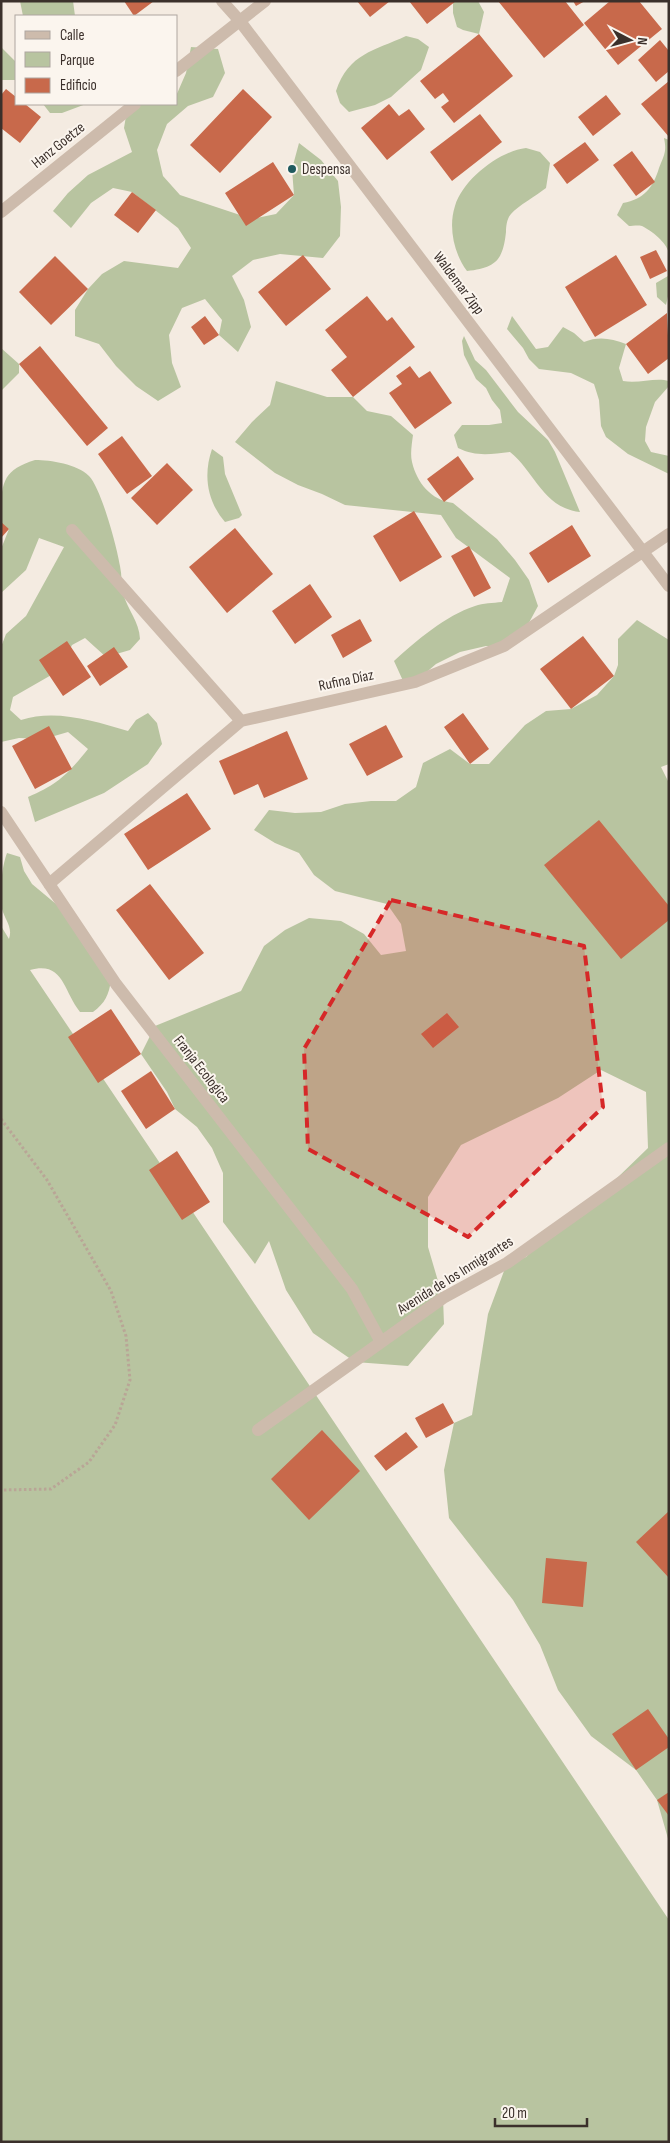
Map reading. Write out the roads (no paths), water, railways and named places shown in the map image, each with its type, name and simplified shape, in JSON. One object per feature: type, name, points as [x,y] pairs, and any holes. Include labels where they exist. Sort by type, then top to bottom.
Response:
[{"type":"street","name":"Waldemar Zipp","points":[[222,1],[239,20],[669,586]]},
{"type":"street","points":[[178,69],[239,20],[266,1]]},
{"type":"street","name":"Hanz Goetze","points":[[1,212],[134,105]]},
{"type":"street","points":[[72,530],[242,721]]},
{"type":"street","name":"Rufina Díaz","points":[[49,884],[242,721],[415,682],[504,646],[669,534]]},
{"type":"street","name":"Franja Ecologica","points":[[1,812],[116,984],[352,1289],[381,1342]]},
{"type":"street","name":"Avenida de los Inmigrantes","points":[[258,1430],[443,1298],[507,1263],[669,1148]]},
{"type":"place","name":"Despensa","points":[[292,169]]}]
